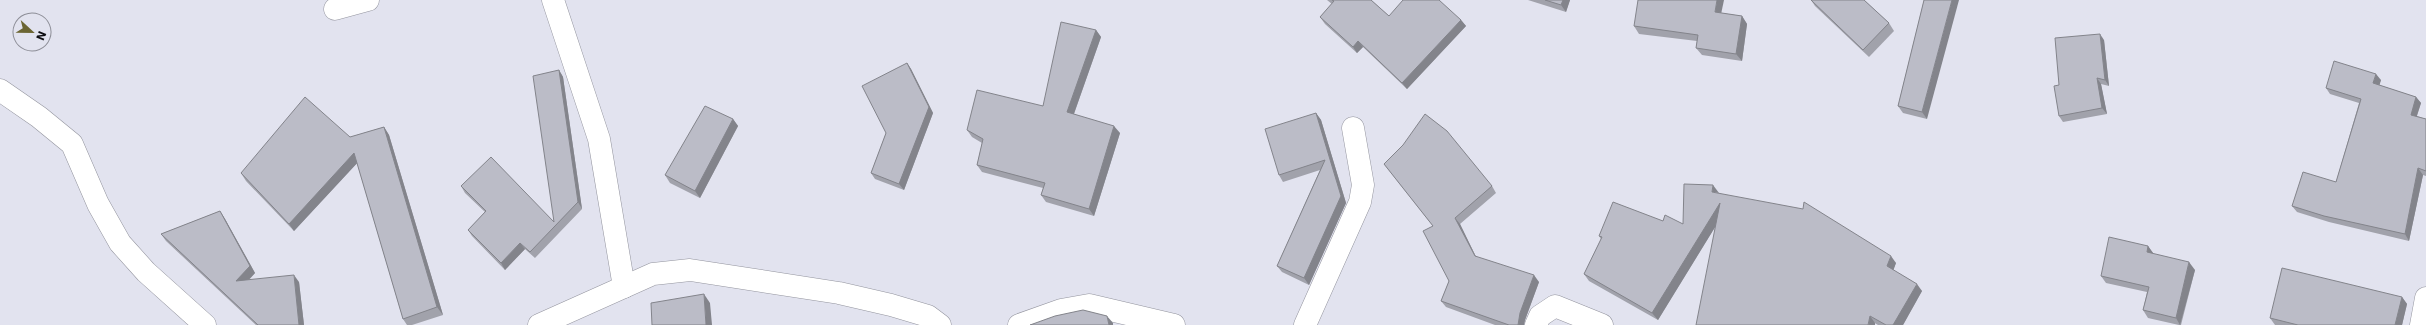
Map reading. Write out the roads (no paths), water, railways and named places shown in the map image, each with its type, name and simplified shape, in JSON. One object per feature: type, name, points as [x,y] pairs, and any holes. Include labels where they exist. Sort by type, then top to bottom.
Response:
[{"type":"street","points":[[335,9],[368,0]]},
{"type":"street","points":[[552,0],[599,139],[624,287]]},
{"type":"street","points":[[0,90],[39,117],[72,144],[98,204],[120,243],[146,272],[205,325]]},
{"type":"street","points":[[1305,325],[1360,202],[1363,185],[1353,128]]},
{"type":"street","points":[[539,325],[653,274],[690,270],[832,292],[884,303],[928,316],[940,325]]},
{"type":"street","points":[[2422,325],[2426,298]]},
{"type":"street","points":[[1019,325],[1060,310],[1089,305],[1174,325]]},
{"type":"street","points":[[1536,325],[1540,316],[1555,306],[1602,325]]}]
